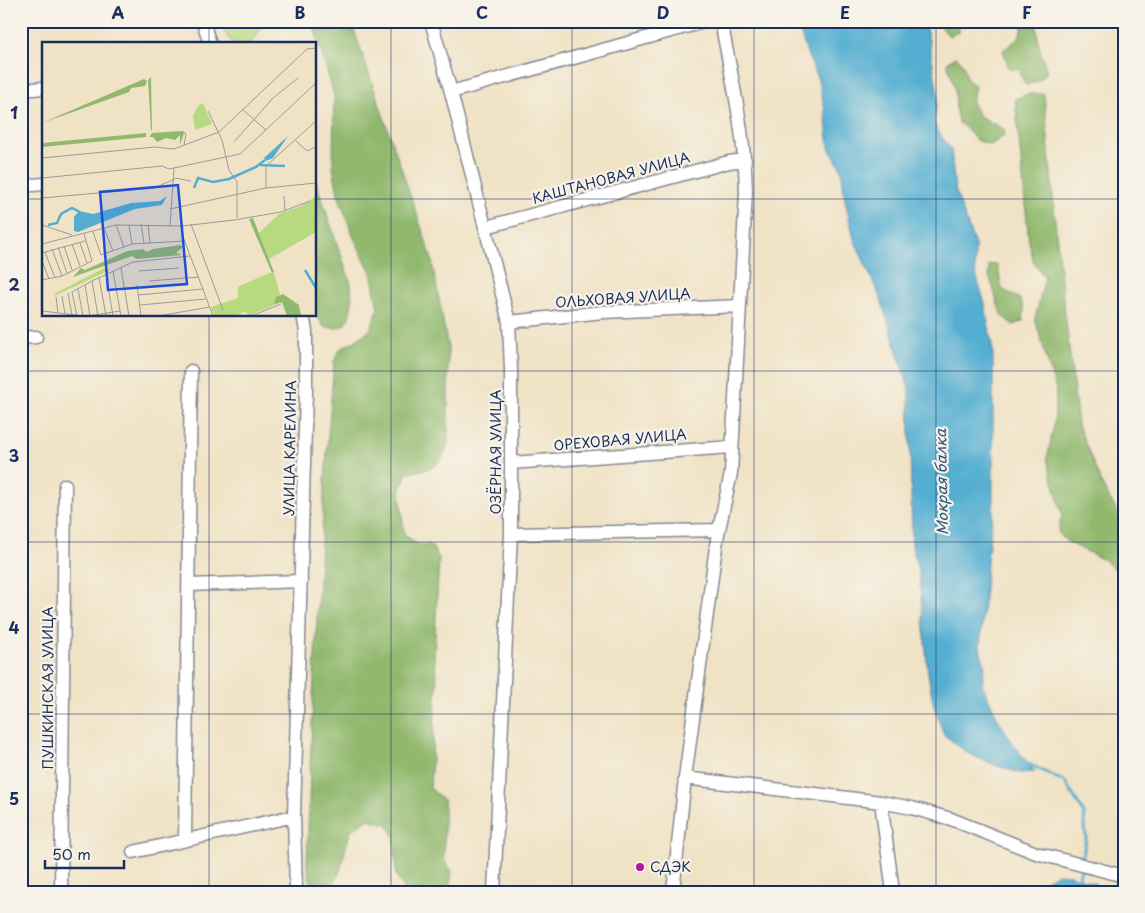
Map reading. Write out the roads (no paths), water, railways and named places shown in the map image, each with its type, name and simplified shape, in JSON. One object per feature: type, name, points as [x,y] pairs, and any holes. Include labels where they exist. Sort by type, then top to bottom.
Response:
[{"type":"street","points":[[203,21],[209,42]]},
{"type":"street","name":"ОЗЁРНАЯ УЛИЦА","points":[[431,21],[452,92],[509,322],[511,369],[510,534],[494,892]]},
{"type":"street","points":[[452,92],[707,21]]},
{"type":"street","points":[[673,892],[719,530],[731,473],[746,192],[743,139],[721,21]]},
{"type":"street","points":[[21,90],[42,88]]},
{"type":"street","name":"КАШТАНОВАЯ УЛИЦА","points":[[486,227],[729,162],[745,160]]},
{"type":"street","points":[[21,186],[42,184]]},
{"type":"street","name":"ОЛЬХОВАЯ УЛИЦА","points":[[509,322],[604,312],[740,306]]},
{"type":"street","name":"УЛИЦА КАРЕЛИНА","points":[[296,892],[294,816],[306,392],[306,331],[303,316]]},
{"type":"street","points":[[21,338],[36,337]]},
{"type":"street","points":[[185,840],[191,371]]},
{"type":"street","name":"ОРЕХОВАЯ УЛИЦА","points":[[511,464],[732,447]]},
{"type":"street","name":"ПУШКИНСКАЯ УЛИЦА","points":[[62,892],[65,485]]},
{"type":"street","points":[[510,534],[719,530]]},
{"type":"street","points":[[188,585],[301,581]]},
{"type":"street","points":[[686,778],[881,802],[912,808],[951,819],[1036,853],[1124,876]]},
{"type":"street","points":[[881,802],[892,892]]},
{"type":"street","points":[[133,852],[294,816]]},
{"type":"water","points":[[797,21],[924,21],[938,95],[934,123],[951,149],[955,189],[975,245],[975,271],[985,304],[993,351],[993,513],[980,649],[985,666],[982,684],[999,721],[1016,748],[1035,772],[1020,773],[969,754],[944,735],[934,707],[928,674],[919,576],[912,546],[909,389],[881,300],[854,239],[845,201],[841,169],[829,148],[820,85],[805,48]]},
{"type":"water","points":[[1056,874],[1070,875],[1096,884],[1096,892],[1044,892],[1046,880]]},
{"type":"waterway","name":"Мокрая балка","points":[[1027,763],[1065,782],[1084,813],[1086,838],[1082,862]]},
{"type":"waterway","name":"Мокрая балка","points":[[1078,881],[1081,868]]},
{"type":"place","name":"СДЭК","points":[[640,867]]}]
